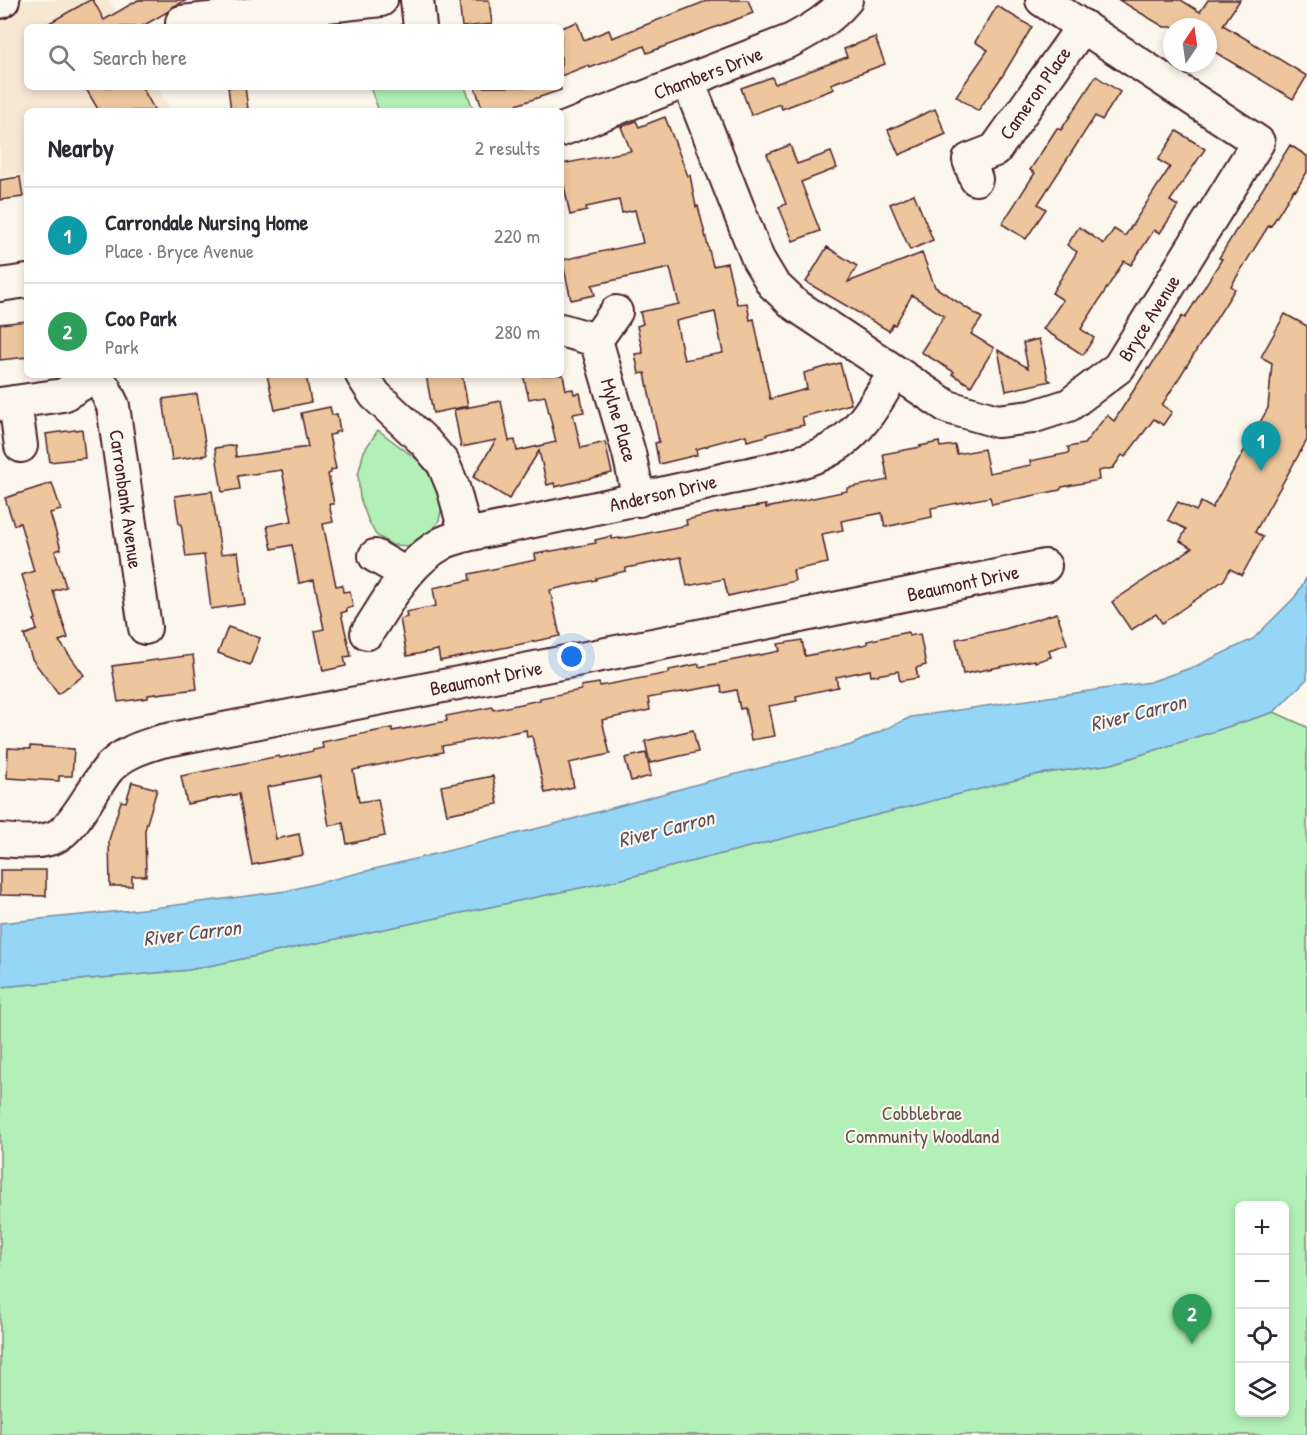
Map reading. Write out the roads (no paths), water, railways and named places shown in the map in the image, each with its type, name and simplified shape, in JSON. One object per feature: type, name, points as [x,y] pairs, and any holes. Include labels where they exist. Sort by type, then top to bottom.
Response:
[{"type":"street","points":[[182,22],[230,22],[381,0]]},
{"type":"street","points":[[417,0],[420,24]]},
{"type":"street","name":"Chambers Drive","points":[[564,129],[792,40],[818,27],[846,0]]},
{"type":"street","name":"Bryce Avenue","points":[[688,81],[758,259],[773,284],[794,304],[948,407],[997,421],[1032,417],[1069,405],[1119,367],[1258,142],[1042,0]]},
{"type":"street","name":"Cameron Place","points":[[976,179],[969,160],[995,150],[1083,26]]},
{"type":"street","points":[[0,285],[24,281]]},
{"type":"street","points":[[564,331],[596,340],[616,312]]},
{"type":"street","name":"Mylne Place","points":[[596,340],[630,453],[639,500]]},
{"type":"street","name":"Anderson Drive","points":[[367,633],[417,561],[444,542],[466,535],[639,500],[792,464],[819,455],[839,444],[860,425],[895,372]]},
{"type":"street","points":[[21,446],[8,403],[63,394],[90,378]]},
{"type":"street","name":"Carronbank Avenue","points":[[97,378],[113,406],[145,628]]},
{"type":"street","points":[[364,378],[375,395],[425,442],[443,463],[453,487],[466,535]]},
{"type":"street","points":[[375,556],[406,574]]},
{"type":"street","name":"Beaumont Drive","points":[[0,840],[38,841],[57,836],[71,823],[110,767],[131,751],[162,741],[1045,566]]},
{"type":"water","name":"River Carron","points":[[1307,577],[1307,679],[1274,712],[1112,764],[1039,774],[618,880],[189,970],[0,987],[0,923],[153,908],[286,891],[551,825],[705,782],[851,745],[911,717],[1150,682],[1196,666],[1253,639],[1295,597]]},
{"type":"place","name":"Carrondale Nursing Home","points":[[1261,471]]},
{"type":"place","name":"Coo Park","points":[[1192,1344]]},
{"type":"park label","name":"Cobblebrae Community Woodland","points":[[922,1124]]}]
